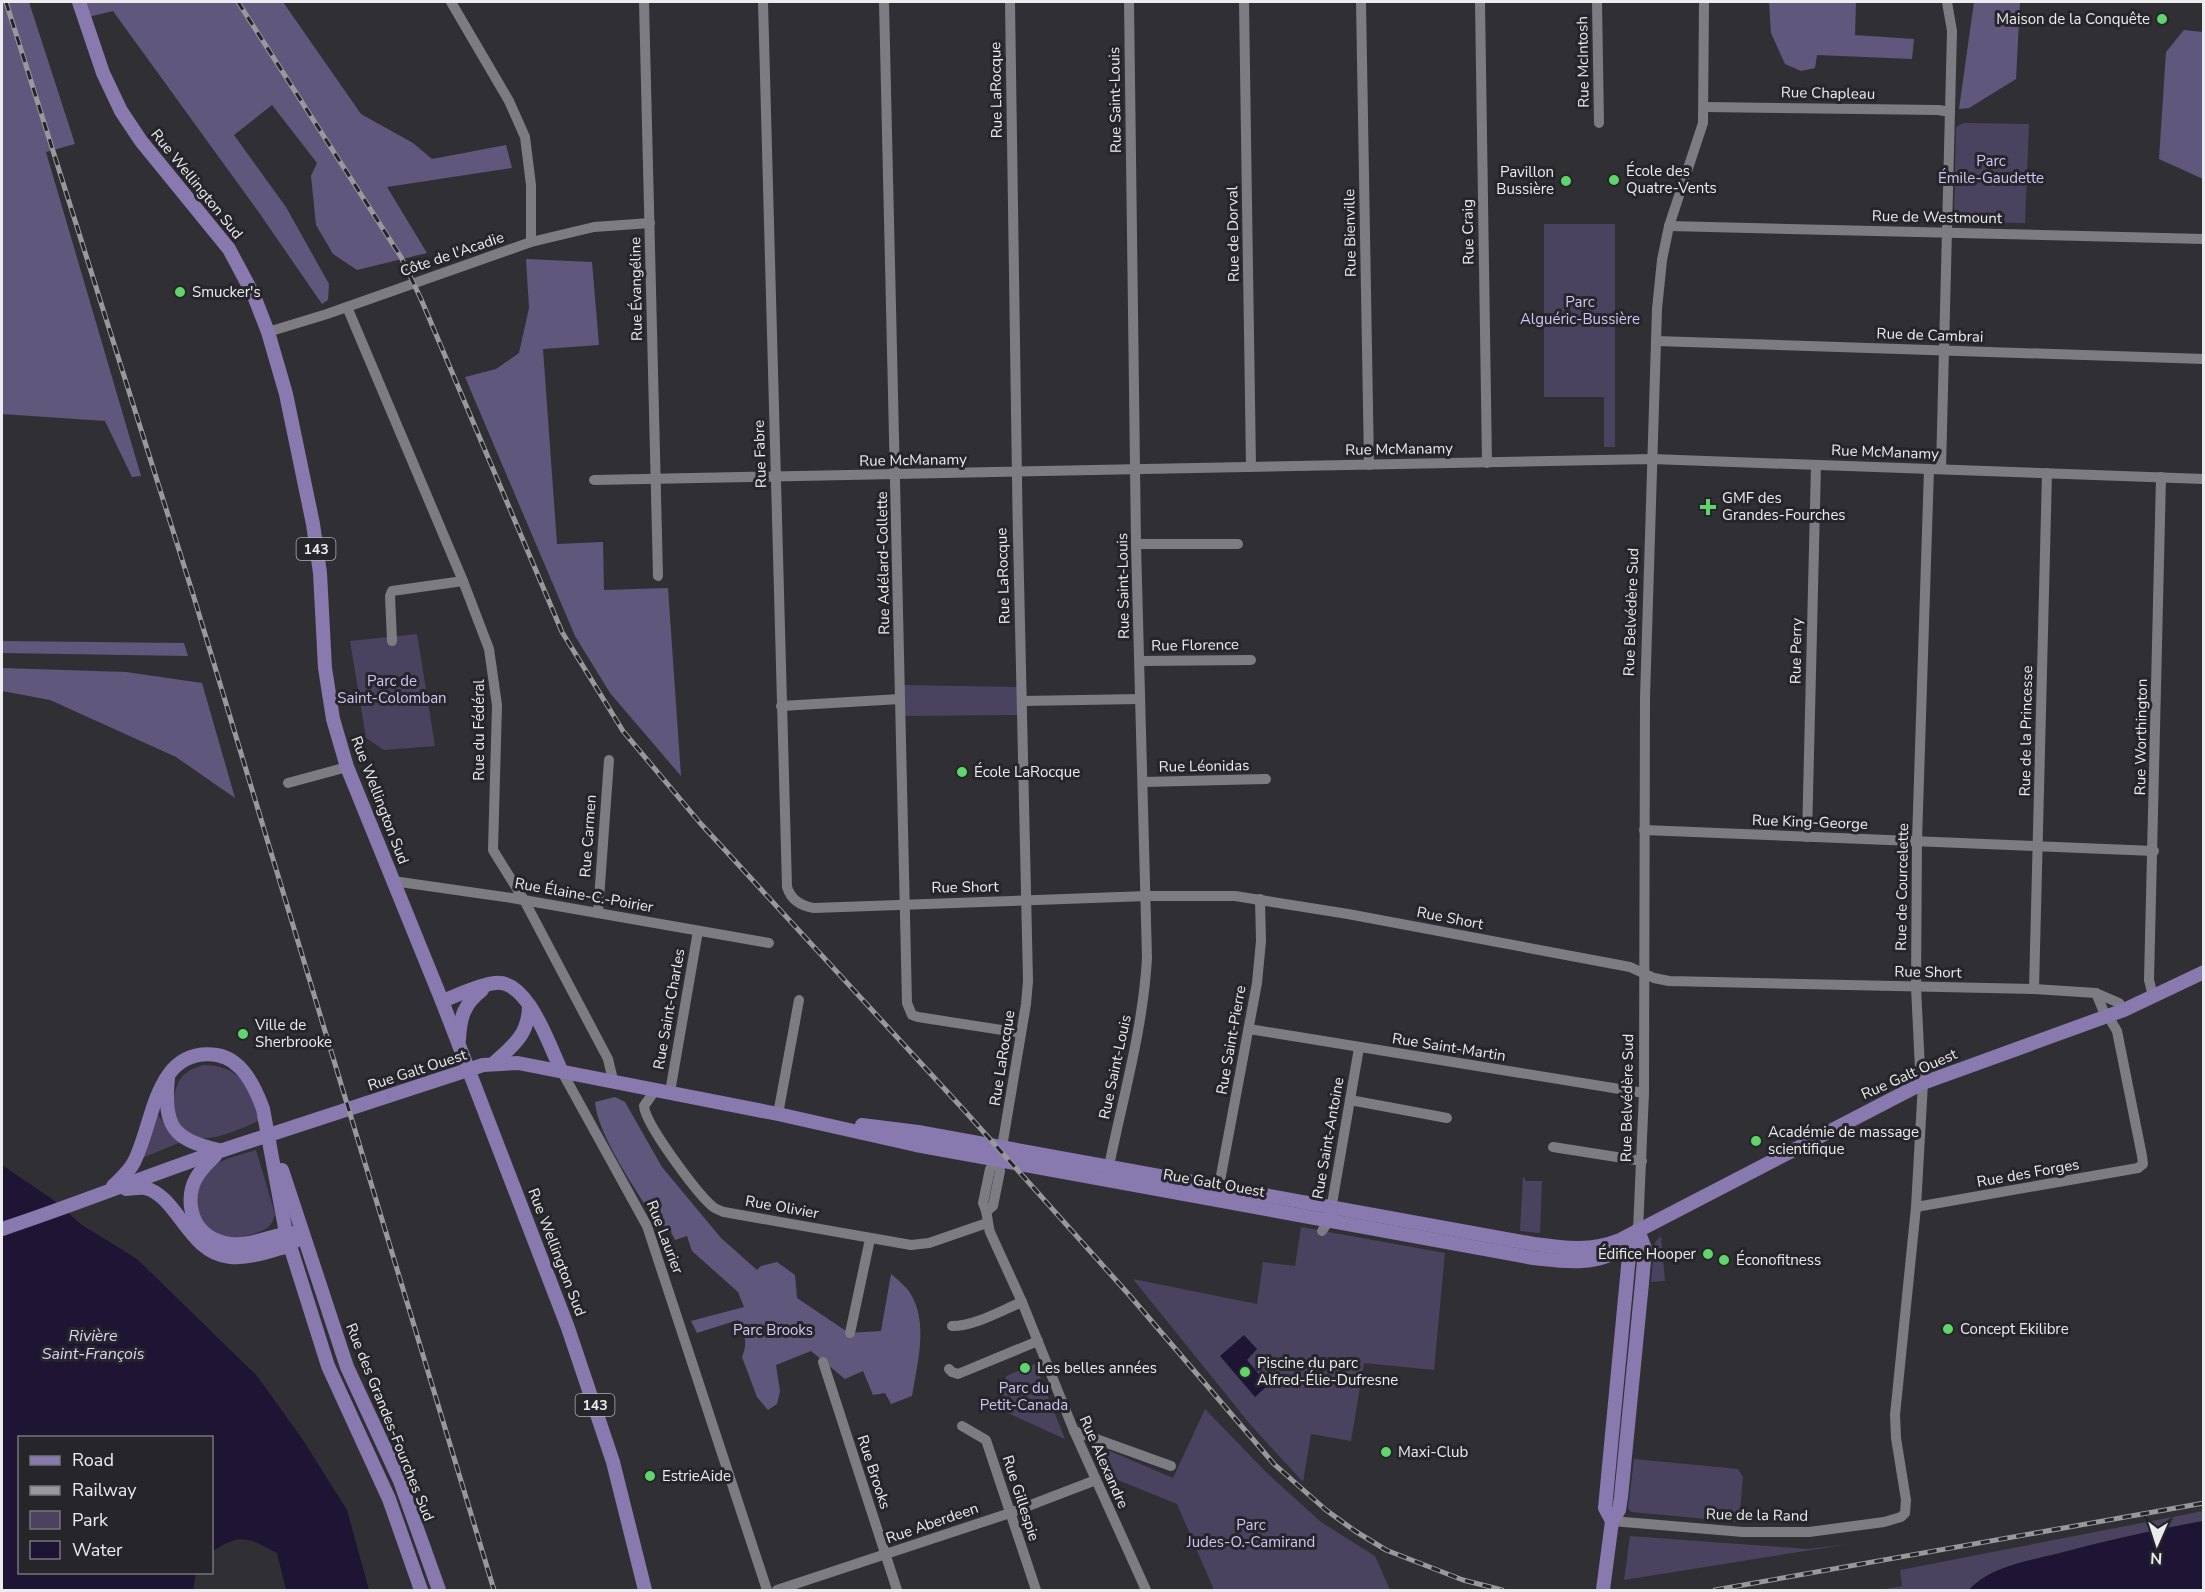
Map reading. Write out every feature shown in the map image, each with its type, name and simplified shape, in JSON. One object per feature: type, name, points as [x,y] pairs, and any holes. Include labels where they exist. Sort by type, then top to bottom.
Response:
[{"type":"main road","name":"Rue Wellington Sud","points":[[79,2],[103,73],[121,111],[141,141],[201,211],[229,249],[254,296],[268,332],[288,405],[313,524],[320,573],[325,668],[333,719],[347,767],[442,1001],[589,1385],[613,1462],[645,1590]]},
{"type":"main road","name":"Rue Galt Ouest","points":[[1000,1154],[1328,1219],[1562,1248],[1590,1249],[1620,1240],[1923,1083],[2124,1010],[2204,972]]},
{"type":"main road","name":"Rue Laurier","points":[[489,984],[497,982],[514,987],[521,993],[529,1003],[561,1070]]},
{"type":"main road","points":[[442,1001],[489,984]]},
{"type":"main road","points":[[459,1046],[460,1018],[466,1005],[489,984]]},
{"type":"main road","points":[[488,1064],[515,1044],[529,1018],[529,1003]]},
{"type":"main road","name":"Rue des Grandes-Fourches Sud","points":[[168,1076],[178,1065],[191,1057],[217,1055],[228,1059],[241,1069],[258,1096],[347,1367],[400,1481],[439,1590]]},
{"type":"main road","name":"Rue Galt Ouest","points":[[2,1229],[78,1204],[106,1191],[221,1151],[488,1064],[518,1063],[613,1080],[916,1145],[1110,1166],[1219,1186],[1328,1219]]},
{"type":"main road","points":[[168,1076],[166,1108],[173,1128],[198,1146],[221,1151]]},
{"type":"main road","points":[[106,1191],[126,1174],[135,1161],[159,1088],[168,1076]]},
{"type":"main road","name":"Rue des Grandes-Fourches Sud","points":[[268,1128],[288,1240],[328,1366],[389,1499],[421,1590]]},
{"type":"main road","points":[[221,1151],[199,1171],[193,1183],[191,1208],[198,1227],[212,1239],[230,1244],[288,1240]]},
{"type":"main road","points":[[106,1191],[143,1188],[151,1191],[166,1203],[197,1241],[225,1256],[247,1256],[303,1234]]},
{"type":"main road","name":"Rue Belvédère Sud","points":[[1604,1586],[1612,1521],[1619,1510],[1621,1497],[1643,1272],[1645,1249],[1638,1230]]},
{"type":"street","points":[[451,2],[509,101],[525,137],[531,185],[531,242]]},
{"type":"street","name":"Rue Évangéline","points":[[644,2],[658,576]]},
{"type":"street","name":"Rue Fabre","points":[[763,2],[787,887],[789,895],[797,902]]},
{"type":"street","name":"Rue Adélard-Collette","points":[[884,2],[907,1004],[912,1015],[1021,1033]]},
{"type":"street","name":"Rue LaRocque","points":[[1000,1154],[1028,981],[1015,472],[1010,2]]},
{"type":"street","name":"Rue Saint-Louis","points":[[1110,1166],[1145,986],[1147,896],[1136,544],[1129,2]]},
{"type":"street","name":"Rue de Dorval","points":[[1244,2],[1251,467]]},
{"type":"street","name":"Rue Bienville","points":[[1361,2],[1369,465]]},
{"type":"street","name":"Rue Craig","points":[[1480,2],[1487,463]]},
{"type":"street","name":"Rue McIntosh","points":[[1597,2],[1599,123]]},
{"type":"street","name":"Rue Belvédère Sud","points":[[1638,1230],[1644,1093],[1645,698],[1656,341],[1662,260],[1669,226],[1700,137],[1705,107],[1704,2]]},
{"type":"street","points":[[1941,470],[1952,31],[1947,2]]},
{"type":"street","name":"Rue Chapleau","points":[[1705,107],[1950,112]]},
{"type":"street","name":"Côte de l'Acadie","points":[[268,332],[347,307],[531,242],[594,227],[650,223]]},
{"type":"street","name":"Rue de Westmount","points":[[1669,226],[2204,239]]},
{"type":"street","name":"Rue du Fédéral","points":[[347,307],[463,581],[489,649],[496,685],[497,705],[494,850],[524,900],[608,1059],[613,1080]]},
{"type":"street","name":"Rue de Cambrai","points":[[1656,341],[2204,359]]},
{"type":"street","name":"Rue McManamy","points":[[594,480],[1652,459],[2204,478]]},
{"type":"street","name":"Rue Perry","points":[[1807,837],[1816,465]]},
{"type":"street","name":"Rue de Courcelette","points":[[1901,1516],[1905,1513],[1906,1500],[1896,1438],[1895,1414],[1916,1207],[1923,1083],[1920,1069],[1916,987],[1917,841],[1929,469]]},
{"type":"street","name":"Rue de la Princesse","points":[[2034,989],[2047,473]]},
{"type":"street","name":"Rue Worthington","points":[[2153,996],[2149,980],[2154,851],[2161,477]]},
{"type":"street","points":[[1136,544],[1238,544]]},
{"type":"street","points":[[392,641],[390,596],[392,591],[463,581]]},
{"type":"street","name":"Rue Florence","points":[[1140,661],[1251,660]]},
{"type":"street","points":[[781,706],[900,699]]},
{"type":"street","points":[[1022,701],[1140,699]]},
{"type":"street","name":"Rue Carmen","points":[[598,913],[609,760]]},
{"type":"street","points":[[288,783],[347,767]]},
{"type":"street","name":"Rue Léonidas","points":[[1143,782],[1266,779]]},
{"type":"street","name":"Rue King-George","points":[[1644,830],[2154,851]]},
{"type":"street","name":"Rue Élaine-C.-Poirier","points":[[393,881],[524,900],[769,943]]},
{"type":"street","name":"Rue Short","points":[[797,902],[814,908],[1147,896],[1235,896],[1630,967],[1669,981],[2034,989],[2096,993],[2119,1003],[2124,1010]]},
{"type":"street","name":"Rue Saint-Pierre","points":[[1219,1186],[1249,1029],[1259,963],[1260,899]]},
{"type":"street","name":"Rue Saint-Charles","points":[[670,1092],[698,931]]},
{"type":"street","points":[[2096,993],[2107,1016]]},
{"type":"street","points":[[778,1114],[799,1000]]},
{"type":"street","name":"Rue des Forges","points":[[1916,1207],[2138,1168],[2143,1164],[2117,1031],[2107,1016]]},
{"type":"street","name":"Rue Saint-Martin","points":[[1249,1029],[1644,1093]]},
{"type":"street","name":"Rue Saint-Antoine","points":[[1328,1219],[1359,1048]]},
{"type":"street","name":"Rue Laurier","points":[[561,1070],[647,1226],[767,1590]]},
{"type":"street","name":"Rue Olivier","points":[[656,1089],[646,1101],[644,1113],[686,1175],[716,1209],[911,1245],[929,1243],[987,1223]]},
{"type":"street","points":[[1350,1100],[1447,1118]]},
{"type":"street","points":[[1553,1147],[1642,1161]]},
{"type":"street","name":"Rue Alexandre","points":[[1000,1154],[990,1168],[983,1203],[987,1210],[987,1223],[1022,1302],[1074,1431],[1146,1590]]},
{"type":"street","points":[[850,1333],[870,1239]]},
{"type":"street","points":[[952,1326],[963,1326],[1022,1302]]},
{"type":"street","points":[[949,1369],[958,1374],[1038,1341]]},
{"type":"street","name":"Rue Brooks","points":[[823,1362],[897,1590]]},
{"type":"street","name":"Rue Gillespie","points":[[962,1426],[986,1440],[1036,1590]]},
{"type":"street","points":[[1074,1431],[1171,1466]]},
{"type":"street","name":"Rue Aberdeen","points":[[777,1590],[1010,1512],[1096,1480]]},
{"type":"street","name":"Rue de la Rand","points":[[1612,1521],[1775,1533],[1809,1532],[1884,1522],[1901,1516]]},
{"type":"green space","points":[[2,2],[29,2],[75,144],[46,152],[141,476],[132,477],[105,421],[2,414]]},
{"type":"green space","points":[[83,2],[283,2],[361,114],[413,143],[432,159],[506,145],[512,168],[387,187],[427,253],[357,270],[333,254],[316,225],[311,176],[317,163],[272,105],[234,135],[286,207],[329,284],[328,300],[322,304],[113,11],[88,17]]},
{"type":"green space","points":[[1769,2],[1856,2],[1855,35],[1914,39],[1912,59],[1817,55],[1815,68],[1801,71],[1785,64],[1771,33]]},
{"type":"green space","points":[[1974,2],[2020,2],[2016,79],[1969,108],[1959,109]]},
{"type":"green space","points":[[2184,30],[2203,32],[2203,179],[2159,159],[2166,52]]},
{"type":"green space","name":"Parc Émile-Gaudette","points":[[1964,123],[2029,124],[2025,223],[1962,222],[1954,213],[1956,127]]},
{"type":"green space","name":"Parc Alguéric-Bussière","points":[[1544,224],[1615,224],[1615,447],[1604,447],[1604,397],[1544,397]]},
{"type":"green space","points":[[526,259],[592,262],[599,345],[543,349],[557,544],[603,542],[604,590],[668,588],[681,776],[610,693],[575,636],[465,377],[496,369],[519,353],[529,308]]},
{"type":"green space","name":"Parc de Saint-Colomban","points":[[417,634],[435,746],[384,750],[366,738],[350,641]]},
{"type":"green space","points":[[2,641],[184,643],[188,656],[2,653]]},
{"type":"green space","points":[[2,668],[126,672],[202,683],[235,798],[176,757],[50,700],[2,691]]},
{"type":"green space","points":[[900,685],[1021,687],[1023,715],[900,716]]},
{"type":"green space","points":[[205,1065],[228,1070],[243,1081],[253,1098],[261,1120],[234,1132],[213,1137],[194,1136],[184,1130],[173,1118],[175,1091],[187,1072]]},
{"type":"green space","name":"Parc Brooks","points":[[615,1097],[625,1102],[662,1167],[721,1238],[757,1270],[761,1266],[777,1262],[795,1275],[797,1298],[849,1333],[881,1331],[891,1274],[908,1290],[915,1302],[920,1328],[919,1356],[912,1396],[891,1404],[885,1393],[873,1395],[863,1371],[845,1379],[811,1351],[776,1365],[780,1391],[777,1404],[768,1410],[757,1397],[742,1357],[745,1338],[738,1320],[697,1333],[691,1321],[744,1307],[738,1292],[692,1251],[687,1236],[675,1240],[669,1228],[656,1222],[629,1180],[610,1146],[597,1115],[595,1102]]},
{"type":"green space","points":[[156,1111],[169,1132],[181,1142],[140,1159]]},
{"type":"green space","points":[[256,1150],[275,1214],[274,1218],[268,1227],[258,1233],[236,1238],[222,1236],[209,1229],[198,1215],[196,1198],[201,1180],[218,1163]]},
{"type":"green space","points":[[1523,1176],[1526,1181],[1542,1181],[1540,1233],[1520,1231]]},
{"type":"green space","points":[[1301,1227],[1445,1253],[1434,1370],[1364,1363],[1351,1441],[1311,1434],[1303,1482],[1249,1423],[1133,1279],[1257,1304],[1263,1262],[1295,1266]]},
{"type":"green space","points":[[1661,1236],[1665,1281],[1651,1282],[1655,1242]]},
{"type":"green space","name":"Parc du Petit-Canada","points":[[1035,1364],[1065,1439],[999,1409],[1006,1376]]},
{"type":"green space","name":"Parc Judes-O.-Camirand","points":[[1205,1409],[1266,1472],[1321,1522],[1375,1556],[1390,1590],[1214,1590],[1177,1504],[1108,1476],[1099,1457],[1100,1453],[1110,1451],[1173,1478]]},
{"type":"green space","points":[[1634,1459],[1738,1469],[1743,1477],[1739,1522],[1631,1512],[1628,1508]]},
{"type":"green space","points":[[2203,1511],[2203,1521],[2011,1565],[1988,1575],[1969,1590],[1880,1590],[1902,1586],[1900,1570]]},
{"type":"green space","points":[[1630,1536],[1808,1549],[1849,1544],[1624,1580]]},
{"type":"water","name":"Rivière Saint-François","points":[[2,1165],[52,1199],[82,1225],[137,1259],[257,1376],[303,1440],[347,1510],[369,1590],[286,1590],[277,1553],[244,1539],[230,1542],[213,1551],[213,1436],[18,1436],[18,1574],[196,1574],[193,1590],[2,1590]]},
{"type":"water","name":"Piscine du parc Alfred-Élie-Dufresne","points":[[1244,1335],[1257,1349],[1247,1360],[1268,1385],[1255,1397],[1220,1356]]},
{"type":"water","points":[[2203,1521],[2203,1590],[1969,1590],[1988,1575],[2023,1562]]},
{"type":"railway","points":[[6,2],[192,591],[494,1590]]},
{"type":"railway","points":[[238,2],[401,257],[421,299],[562,632],[623,731],[701,824],[963,1109],[1131,1297],[1274,1464],[1326,1510],[1386,1550],[1463,1580],[1502,1590]]},
{"type":"railway","points":[[1715,1590],[2204,1503]]},
{"type":"place","name":"Maison de la Conquête","points":[[2162,19]]},
{"type":"place","name":"École des Quatre-Vents","points":[[1614,180]]},
{"type":"place","name":"Pavillon Bussière","points":[[1566,181]]},
{"type":"place","name":"Smucker's","points":[[180,292]]},
{"type":"place","name":"GMF des Grandes-Fourches","points":[[1708,507]]},
{"type":"place","name":"École LaRocque","points":[[962,772]]},
{"type":"place","name":"Ville de Sherbrooke","points":[[243,1034]]},
{"type":"place","name":"Académie de massage scientifique","points":[[1756,1141]]},
{"type":"place","name":"Édifice Hooper","points":[[1708,1254]]},
{"type":"place","name":"Éconofitness","points":[[1724,1260]]},
{"type":"place","name":"Concept Ekilibre","points":[[1948,1329]]},
{"type":"place","name":"Les belles années","points":[[1025,1368]]},
{"type":"place","name":"Piscine du parc Alfred-Élie-Dufresne","points":[[1245,1372]]},
{"type":"place","name":"Maxi-Club","points":[[1386,1452]]},
{"type":"place","name":"EstrieAide","points":[[650,1476]]}]
